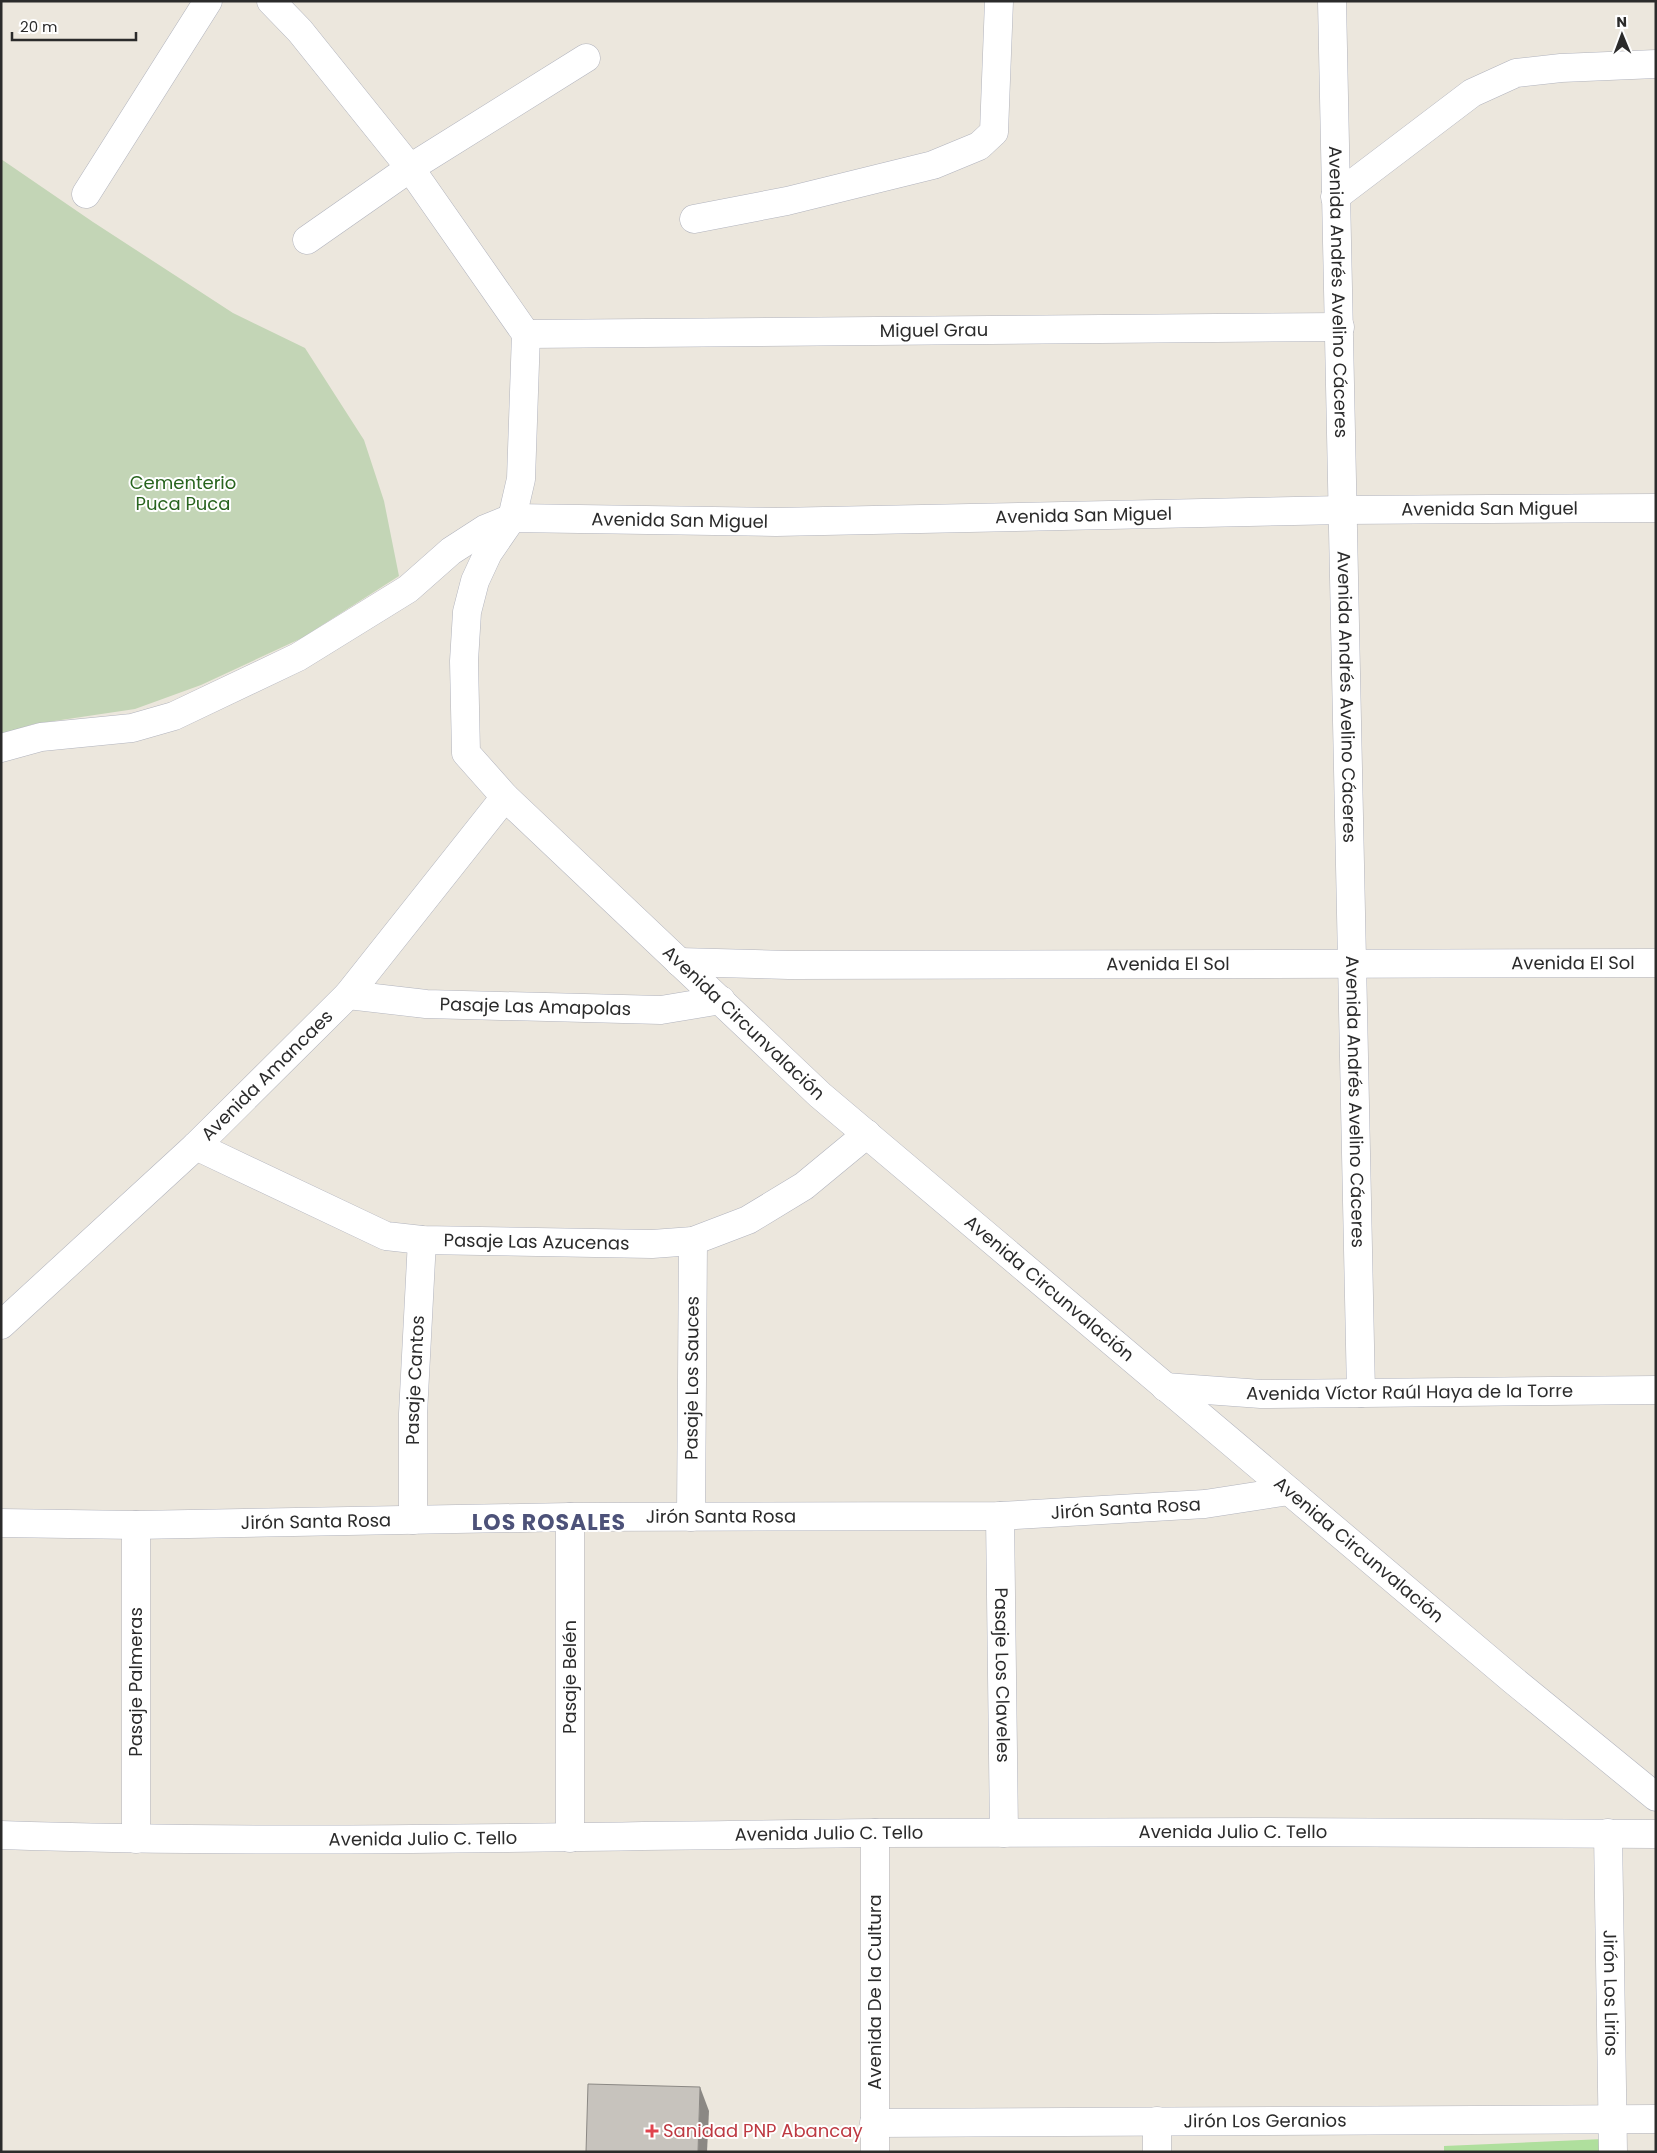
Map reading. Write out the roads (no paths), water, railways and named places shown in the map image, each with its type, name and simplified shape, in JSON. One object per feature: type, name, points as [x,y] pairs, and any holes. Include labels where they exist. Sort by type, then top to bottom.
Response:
[{"type":"street","points":[[86,194],[208,1]]},
{"type":"street","points":[[1,748],[41,737],[132,728],[174,716],[298,657],[408,589],[451,551],[485,529],[512,518],[521,479],[526,334],[410,168],[300,31],[271,1]]},
{"type":"street","points":[[694,219],[788,201],[933,165],[979,146],[994,132],[999,1]]},
{"type":"street","name":"Avenida Andrés Avelino Cáceres","points":[[1332,1],[1354,962],[1361,1393]]},
{"type":"street","points":[[308,240],[410,168],[586,58]]},
{"type":"street","points":[[1335,197],[1472,93],[1516,73],[1561,68],[1656,64]]},
{"type":"street","name":"Miguel Grau","points":[[526,334],[1340,327]]},
{"type":"street","name":"Avenida San Miguel","points":[[512,518],[776,522],[1343,510],[1656,508]]},
{"type":"street","name":"Avenida Circunvalación","points":[[512,518],[488,553],[475,581],[467,612],[464,661],[466,753],[505,797],[820,1095],[1513,1680],[1656,1797]]},
{"type":"street","name":"Avenida Amancaes","points":[[1,1325],[196,1146],[348,995],[505,797]]},
{"type":"street","name":"Avenida El Sol","points":[[679,962],[789,965],[1354,962],[1656,963]]},
{"type":"street","name":"Pasaje Las Amapolas","points":[[348,995],[426,1004],[661,1010],[721,1000]]},
{"type":"street","name":"Pasaje Las Azucenas","points":[[196,1146],[386,1236],[422,1240],[652,1244],[693,1240],[748,1220],[804,1186],[867,1134]]},
{"type":"street","name":"Pasaje Cantos","points":[[413,1520],[413,1414],[422,1240]]},
{"type":"street","name":"Pasaje Los Sauces","points":[[691,1517],[693,1240]]},
{"type":"street","name":"Avenida Víctor Raúl Haya de la Torre","points":[[1165,1387],[1261,1394],[1656,1390]]},
{"type":"street","name":"Jirón Santa Rosa","points":[[1,1523],[136,1525],[570,1517],[1000,1516],[1205,1504],[1289,1491]]},
{"type":"street","name":"Pasaje Los Claveles","points":[[1000,1516],[1004,1833]]},
{"type":"street","name":"Pasaje Belén","points":[[570,1517],[570,1838]]},
{"type":"street","name":"Pasaje Palmeras","points":[[136,1525],[136,1839]]},
{"type":"street","name":"Avenida Julio C. Tello","points":[[1,1835],[136,1839],[570,1838],[875,1833],[1656,1834]]},
{"type":"street","name":"Avenida De la Cultura","points":[[875,1833],[875,2152]]},
{"type":"street","name":"Jirón Los Lirios","points":[[1608,1833],[1613,2152]]},
{"type":"street","name":"Jirón Los Geranios","points":[[874,2123],[1656,2119]]},
{"type":"street","points":[[1157,2121],[1157,2152]]},
{"type":"place","name":"Sanidad PNP Abancay","points":[[652,2131]]},
{"type":"district","name":"LOS ROSALES","points":[[549,1522]]},
{"type":"park label","name":"Cementerio Puca Puca","points":[[183,493]]}]
